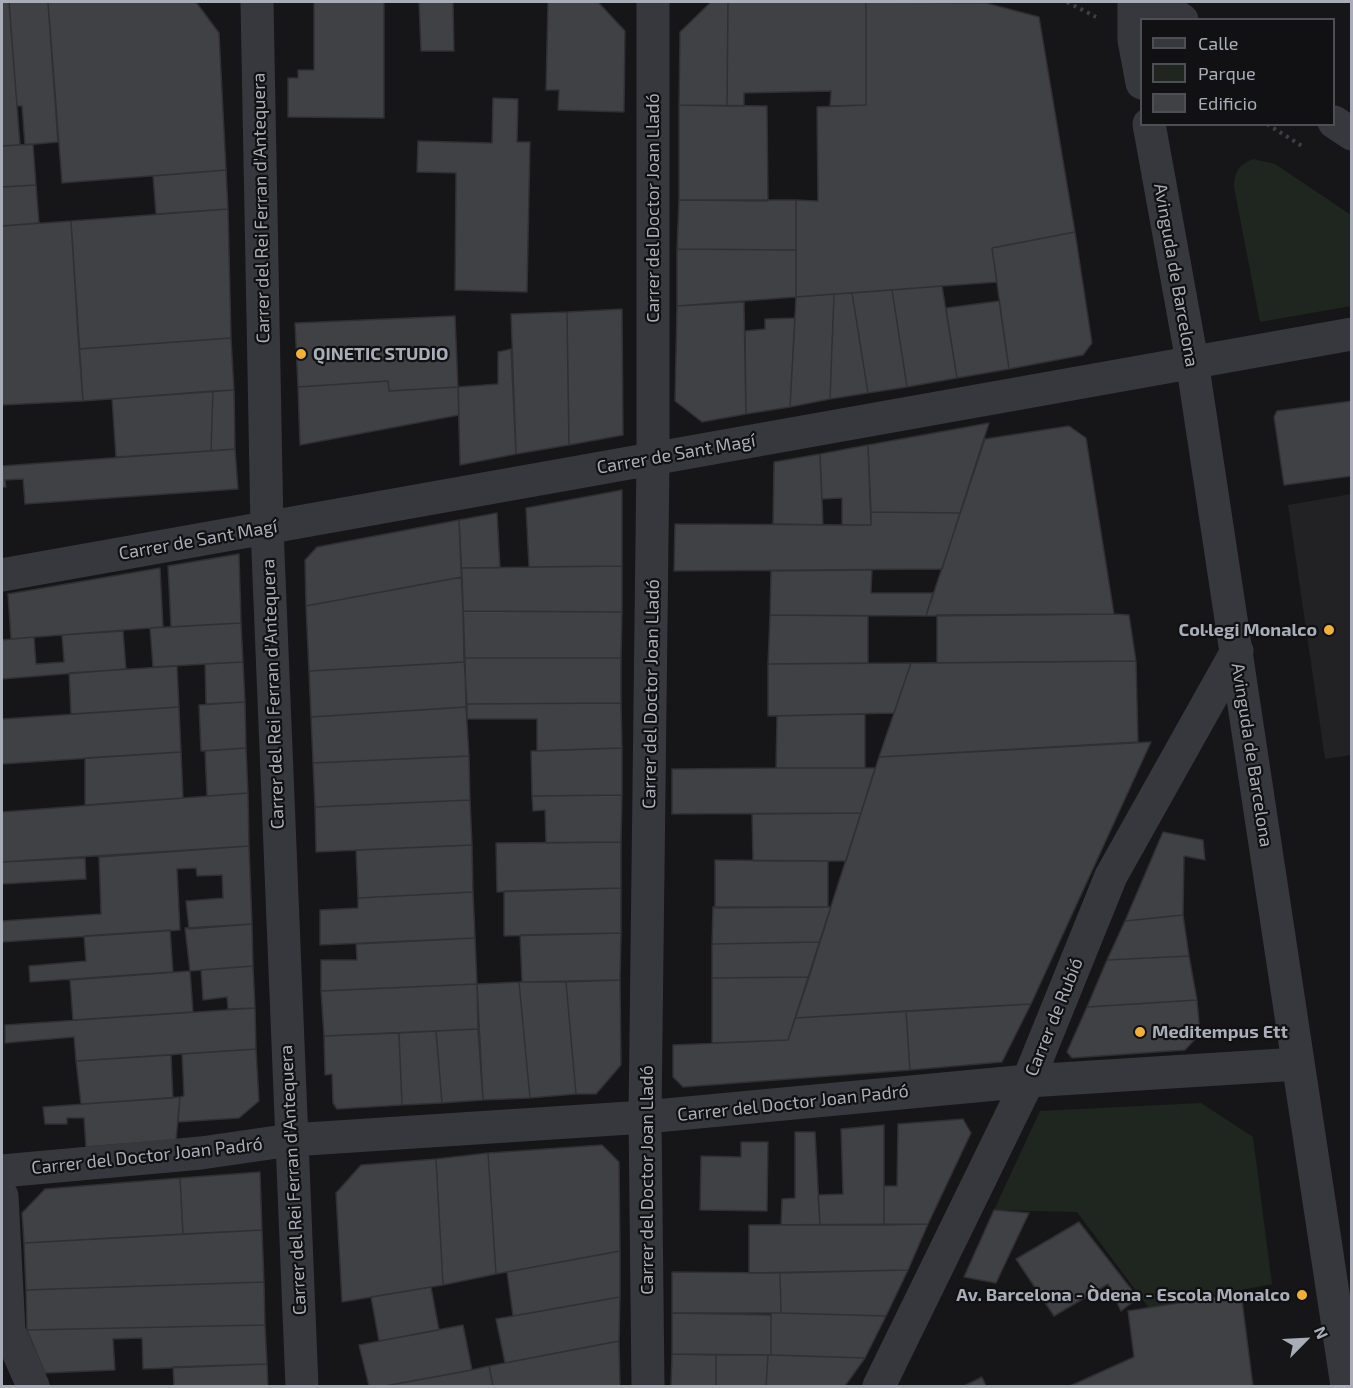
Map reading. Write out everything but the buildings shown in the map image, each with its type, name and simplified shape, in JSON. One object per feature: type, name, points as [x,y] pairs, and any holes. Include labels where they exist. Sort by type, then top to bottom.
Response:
[{"type":"street","name":"Carrer del Rei Ferran d'Antequera","points":[[257,2],[267,528],[302,1386]]},
{"type":"street","name":"Carrer del Doctor Joan Lladó","points":[[648,1386],[645,1117],[653,458],[653,2]]},
{"type":"street","points":[[1134,2],[1134,40],[1140,72]]},
{"type":"street","points":[[1155,2],[1179,18]]},
{"type":"street","points":[[1335,123],[1352,134]]},
{"type":"street","name":"Avinguda de Barcelona","points":[[1149,126],[1192,361],[1347,1386]]},
{"type":"street","name":"Carrer de Sant Magí","points":[[2,575],[1352,334]]},
{"type":"street","name":"Carrer de Rubió","points":[[879,1386],[1028,1081],[1111,876],[1237,651]]},
{"type":"street","name":"Carrer del Doctor Joan Padró","points":[[2,1171],[201,1153],[291,1140],[645,1117],[1028,1081],[1298,1064]]},
{"type":"street","points":[[2,1196],[9,1331],[33,1386]]},
{"type":"shaded area","name":"Col·legi Monalco","points":[[1351,494],[1351,755],[1325,759],[1288,505]]},
{"type":"green space","points":[[1253,159],[1275,164],[1351,215],[1351,306],[1260,322],[1234,187],[1235,176],[1239,169]]},
{"type":"green space","points":[[1201,1103],[1253,1137],[1272,1284],[1149,1308],[1077,1212],[994,1210],[1040,1111]]},
{"type":"place","name":"QINETIC STUDIO","points":[[301,354]]},
{"type":"place","name":"Col·legi Monalco","points":[[1329,630]]},
{"type":"place","name":"Meditempus Ett","points":[[1140,1032]]},
{"type":"place","name":"Av. Barcelona - Òdena - Escola Monalco","points":[[1302,1295]]}]
